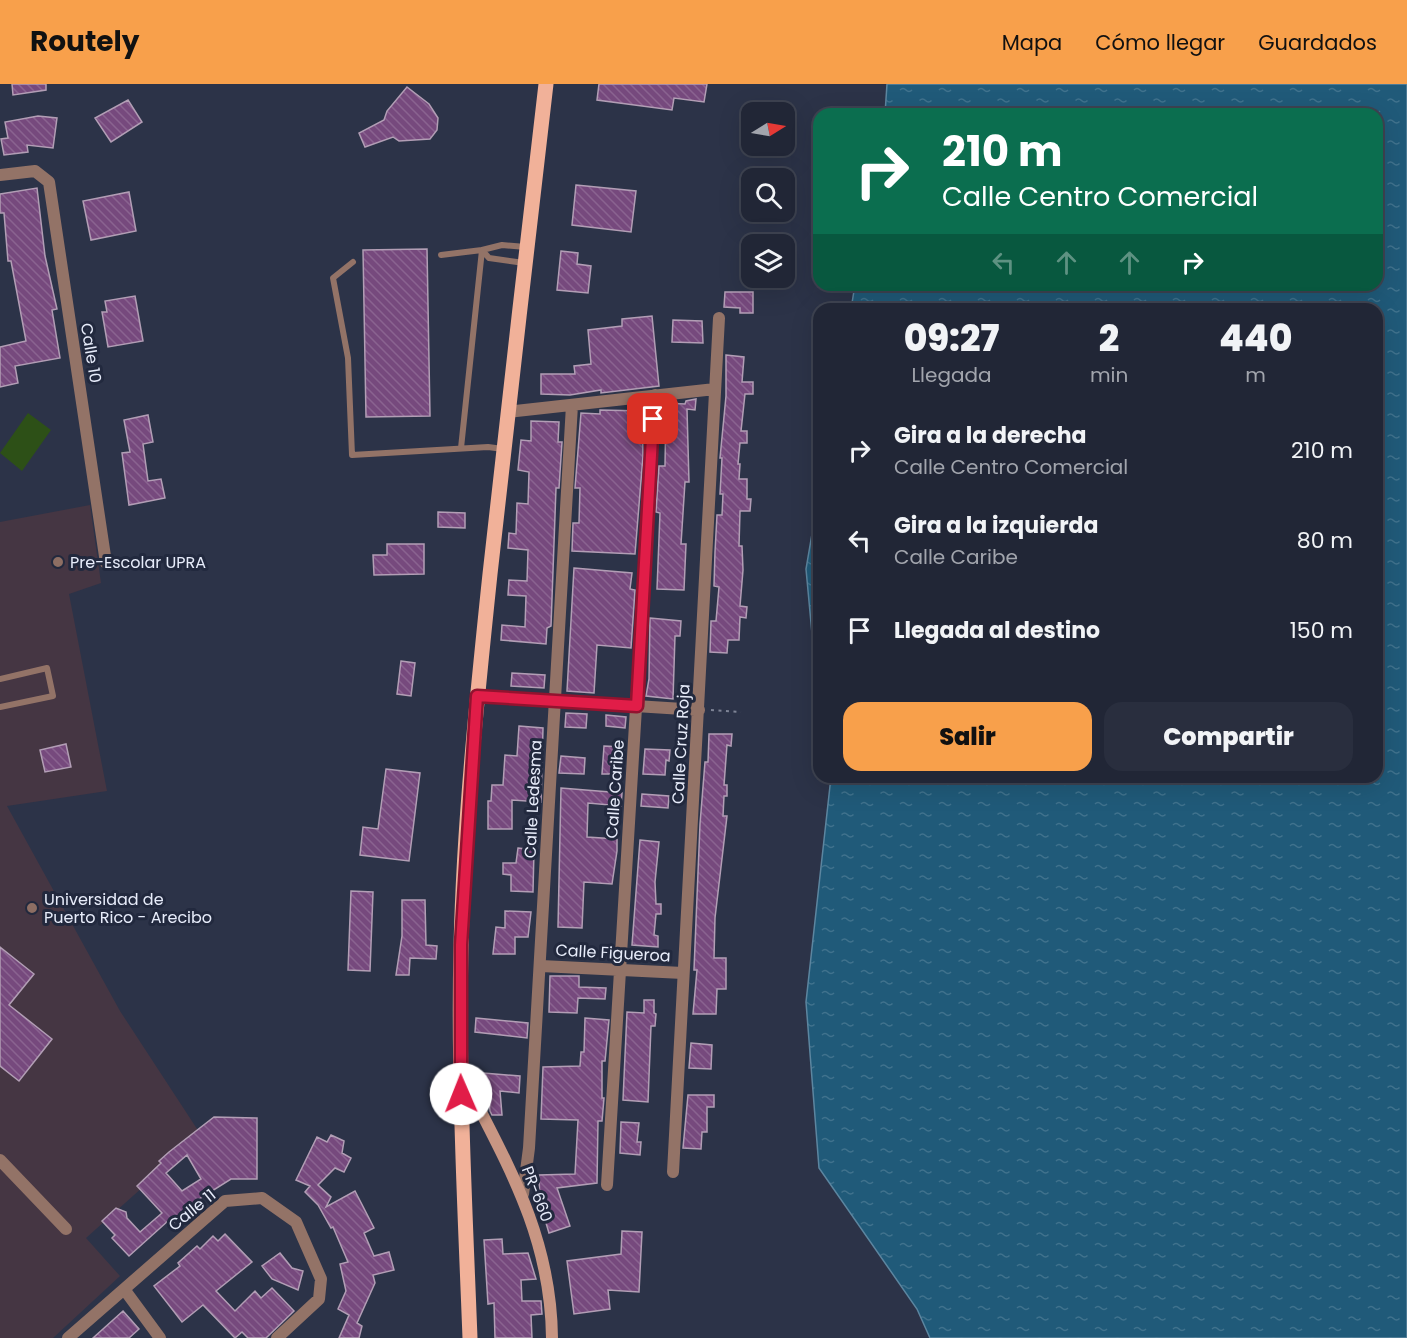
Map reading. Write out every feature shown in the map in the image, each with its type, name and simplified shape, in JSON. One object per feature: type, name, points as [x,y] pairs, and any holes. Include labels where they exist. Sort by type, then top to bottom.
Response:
[{"type":"main road","points":[[470,1338],[460,1072],[461,945],[477,696],[507,412],[546,84]]},
{"type":"street","name":"Calle 10","points":[[0,175],[35,171],[49,182],[106,564]]},
{"type":"street","name":"Calle Cruz Roja","points":[[672,1172],[719,318]]},
{"type":"street","points":[[507,412],[716,389]]},
{"type":"street","name":"Calle Caribe","points":[[607,1185],[655,395]]},
{"type":"street","name":"Calle Ledesma","points":[[523,1194],[529,1148],[541,966],[572,405]]},
{"type":"street","points":[[477,696],[699,710]]},
{"type":"street","name":"Calle Figueroa","points":[[541,966],[683,973]]},
{"type":"street","name":"PR-660","points":[[460,1072],[523,1194],[547,1276],[552,1338]]},
{"type":"street","points":[[0,1160],[66,1229]]},
{"type":"street","name":"Calle 11","points":[[68,1338],[225,1201],[262,1198],[296,1222],[321,1279],[319,1299],[277,1338]]},
{"type":"street","points":[[124,1289],[160,1338]]},
{"type":"lane","points":[[441,255],[502,245],[527,247]]},
{"type":"lane","points":[[482,250],[489,258],[525,263]]},
{"type":"lane","points":[[461,448],[482,250]]},
{"type":"lane","points":[[353,262],[333,278],[348,358],[352,454],[461,448],[504,449]]},
{"type":"lane","points":[[0,679],[47,668],[53,696],[0,707]]},
{"type":"path","points":[[699,710],[741,712]]},
{"type":"shaded area","name":"Universidad de Puerto Rico - Arecibo","points":[[90,505],[101,583],[69,594],[107,791],[7,806],[120,1011],[201,1135],[86,1238],[120,1276],[53,1338],[0,1338],[0,522]]},
{"type":"green space","points":[[28,413],[51,430],[22,471],[0,453]]},
{"type":"water","points":[[887,84],[1407,84],[1407,1338],[930,1338],[917,1309],[819,1168],[806,1002],[830,783],[1383,783],[1383,303],[852,303],[854,291],[1383,291],[1383,108],[885,108]]},
{"type":"water","points":[[813,528],[813,644],[806,569]]},
{"type":"building","points":[[12,84],[46,84],[46,90],[13,95]]},
{"type":"building","points":[[599,84],[707,84],[704,102],[674,98],[672,110],[597,100]]},
{"type":"building","points":[[407,87],[429,104],[438,118],[437,130],[430,139],[399,141],[393,137],[365,147],[359,133],[384,120],[387,111]]},
{"type":"building","points":[[128,100],[142,122],[111,142],[95,118]]},
{"type":"building","points":[[38,116],[57,118],[53,148],[27,145],[28,152],[4,155],[1,139],[8,138],[5,122]]},
{"type":"building","points":[[576,185],[636,191],[631,232],[572,225]]},
{"type":"building","points":[[37,188],[45,256],[57,309],[52,310],[60,358],[15,366],[18,383],[0,387],[0,347],[26,341],[11,261],[8,261],[4,213],[0,213],[0,194]]},
{"type":"building","points":[[129,192],[136,231],[91,240],[83,201]]},
{"type":"building","points":[[427,249],[430,416],[366,417],[363,250]]},
{"type":"building","points":[[561,251],[578,253],[577,264],[591,266],[588,293],[557,290]]},
{"type":"building","points":[[725,292],[753,292],[753,313],[740,313],[740,308],[724,307]]},
{"type":"building","points":[[135,296],[143,341],[108,347],[102,312],[107,312],[105,301]]},
{"type":"building","points":[[652,316],[659,386],[601,393],[601,390],[570,395],[541,394],[541,374],[575,374],[574,366],[591,364],[588,330],[622,326],[622,319]]},
{"type":"building","points":[[673,320],[702,321],[703,343],[672,342]]},
{"type":"building","points":[[726,355],[744,357],[742,382],[753,382],[753,394],[745,394],[741,431],[747,431],[747,443],[740,443],[738,464],[740,464],[739,479],[747,479],[747,499],[751,499],[750,511],[740,511],[739,546],[742,546],[743,570],[740,606],[747,607],[746,618],[740,617],[739,640],[728,640],[727,653],[710,652],[711,621],[716,621],[719,587],[714,586],[715,552],[717,515],[722,515],[723,494],[720,494],[722,458],[720,458],[726,396]]},
{"type":"building","points":[[696,399],[695,410],[687,409],[689,482],[685,482],[681,544],[686,544],[684,590],[657,589],[660,513],[656,512],[659,466],[665,466],[666,403],[685,404],[686,401]]},
{"type":"building","points":[[600,410],[642,411],[643,456],[635,554],[572,551],[573,523],[579,523],[580,488],[575,488],[581,413],[600,414]]},
{"type":"building","points":[[148,415],[153,442],[143,444],[148,481],[161,479],[165,498],[129,505],[122,453],[130,452],[124,420]]},
{"type":"building","points":[[531,421],[559,422],[558,442],[562,442],[559,488],[556,488],[551,626],[547,628],[546,644],[501,640],[502,625],[525,627],[526,596],[508,595],[509,580],[527,581],[528,550],[508,548],[509,533],[516,534],[517,503],[528,504],[529,472],[518,470],[521,440],[531,441]]},
{"type":"building","points":[[438,512],[465,513],[465,528],[438,527]]},
{"type":"building","points":[[387,544],[424,544],[424,574],[374,575],[373,555],[387,555]]},
{"type":"building","points":[[574,568],[632,573],[630,589],[635,590],[631,648],[597,645],[594,693],[567,691]]},
{"type":"building","points":[[650,618],[681,621],[680,636],[675,636],[673,699],[646,696],[649,679]]},
{"type":"building","points":[[401,661],[415,663],[411,696],[397,694]]},
{"type":"building","points":[[512,673],[545,675],[544,688],[511,686]]},
{"type":"building","points":[[566,713],[587,714],[586,728],[565,727]]},
{"type":"building","points":[[606,715],[626,717],[625,728],[606,726]]},
{"type":"building","points":[[519,726],[543,728],[541,802],[512,800],[512,829],[488,829],[488,801],[491,801],[492,785],[503,785],[505,755],[517,756]]},
{"type":"building","points":[[709,734],[732,734],[731,746],[727,745],[724,785],[727,785],[727,796],[724,796],[723,816],[727,816],[715,918],[714,958],[726,958],[726,989],[717,989],[716,1014],[693,1014],[697,970],[694,970],[700,824]]},
{"type":"building","points":[[66,744],[71,767],[45,772],[40,750]]},
{"type":"building","points":[[604,746],[624,747],[622,774],[602,774]]},
{"type":"building","points":[[645,749],[670,750],[669,761],[666,760],[665,775],[643,774]]},
{"type":"building","points":[[561,756],[585,758],[584,774],[559,773]]},
{"type":"building","points":[[386,769],[420,773],[409,861],[360,855],[363,827],[378,829]]},
{"type":"building","points":[[561,788],[622,793],[621,806],[588,803],[587,837],[617,839],[617,851],[612,884],[584,882],[582,928],[558,927]]},
{"type":"building","points":[[642,794],[669,796],[668,808],[641,806]]},
{"type":"building","points":[[640,840],[659,842],[655,882],[656,904],[661,904],[661,914],[656,914],[654,935],[658,936],[658,947],[632,945]]},
{"type":"building","points":[[518,848],[534,850],[533,892],[511,891],[511,875],[503,874],[503,863],[516,863]]},
{"type":"building","points":[[351,891],[373,892],[370,971],[348,970]]},
{"type":"building","points":[[402,900],[425,900],[426,945],[437,946],[436,959],[410,958],[409,975],[396,975],[402,936]]},
{"type":"building","points":[[505,911],[531,912],[528,937],[515,937],[515,954],[493,954],[496,927],[505,928]]},
{"type":"building","name":"Universidad de Puerto Rico - Arecibo","points":[[0,947],[34,974],[9,1005],[52,1039],[19,1081],[0,1066]]},
{"type":"building","points":[[550,976],[579,976],[579,987],[606,988],[605,999],[578,998],[577,1013],[549,1012]]},
{"type":"building","points":[[644,1000],[654,1000],[654,1013],[656,1014],[655,1026],[651,1026],[648,1102],[623,1100],[627,1012],[644,1013]]},
{"type":"building","points":[[476,1018],[528,1023],[527,1038],[475,1032]]},
{"type":"building","points":[[585,1018],[609,1020],[605,1061],[602,1061],[602,1098],[604,1098],[602,1121],[598,1121],[597,1183],[557,1188],[570,1226],[549,1233],[540,1203],[539,1175],[575,1174],[578,1120],[541,1119],[543,1067],[580,1066],[581,1052],[584,1052]]},
{"type":"building","points":[[691,1043],[712,1045],[711,1069],[689,1068]]},
{"type":"building","points":[[483,1073],[520,1076],[519,1093],[500,1091],[502,1115],[492,1115],[490,1111],[488,1090],[482,1090]]},
{"type":"building","points":[[688,1095],[714,1095],[714,1107],[707,1107],[707,1132],[702,1132],[701,1149],[683,1148]]},
{"type":"building","points":[[214,1117],[257,1118],[257,1179],[231,1179],[199,1199],[172,1224],[169,1220],[129,1256],[112,1238],[115,1235],[102,1221],[116,1208],[126,1212],[127,1218],[140,1232],[162,1213],[137,1186],[169,1152]],"holes":[[[187,1155],[201,1179],[182,1191],[166,1173]]]},
{"type":"building","points":[[621,1122],[639,1123],[637,1142],[641,1142],[640,1155],[620,1153]]},
{"type":"building","points":[[331,1135],[344,1141],[342,1153],[351,1158],[344,1172],[335,1168],[318,1185],[331,1197],[326,1207],[355,1191],[374,1228],[364,1233],[374,1256],[389,1252],[394,1270],[373,1275],[375,1283],[357,1323],[362,1326],[359,1338],[339,1338],[349,1315],[338,1309],[346,1291],[340,1264],[348,1262],[333,1227],[331,1228],[318,1205],[305,1192],[310,1186],[296,1180],[317,1137],[327,1142]]},
{"type":"building","points":[[622,1231],[642,1232],[639,1292],[608,1290],[610,1309],[574,1314],[567,1261],[621,1254]]},
{"type":"building","points":[[225,1234],[252,1262],[216,1291],[235,1311],[255,1291],[261,1298],[272,1288],[294,1311],[266,1338],[248,1338],[242,1332],[235,1338],[203,1305],[182,1322],[154,1286],[180,1266],[178,1263],[197,1246],[200,1249],[213,1236],[218,1241]]},
{"type":"building","points":[[502,1239],[503,1254],[528,1253],[536,1279],[521,1280],[522,1301],[541,1301],[542,1314],[531,1315],[532,1338],[495,1338],[494,1303],[488,1304],[484,1240]]},
{"type":"building","points":[[280,1253],[292,1268],[303,1271],[298,1290],[272,1279],[262,1266]]},
{"type":"building","points":[[123,1311],[139,1329],[129,1338],[93,1338]]},
{"type":"place","name":"Pre-Escolar UPRA","points":[[58,562]]},
{"type":"place","name":"Universidad de Puerto Rico - Arecibo","points":[[32,908]]},
{"type":"route","points":[[461,1094],[461,945],[477,696],[637,706],[653,419]]}]
